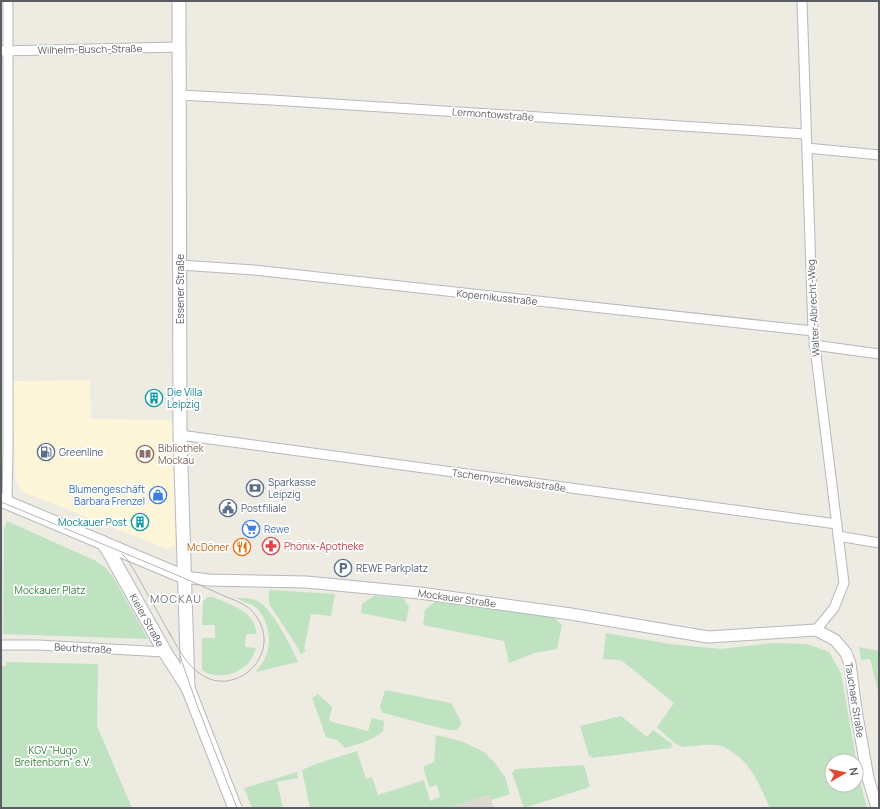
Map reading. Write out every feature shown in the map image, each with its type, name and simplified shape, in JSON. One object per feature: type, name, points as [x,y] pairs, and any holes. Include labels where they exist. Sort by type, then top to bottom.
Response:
[{"type":"main road","name":"Essener Straße","points":[[179,1],[180,435],[184,577]]},
{"type":"main road","name":"Mockauer Straße","points":[[4,502],[55,522],[105,546],[184,577]]},
{"type":"main road","name":"Kieler Straße","points":[[105,546],[165,652],[188,688],[235,808]]},
{"type":"main road","name":"Kieler Straße","points":[[184,577],[188,688]]},
{"type":"street","points":[[4,502],[8,448],[4,51],[8,1]]},
{"type":"street","name":"Walter-Albrecht-Weg","points":[[802,1],[814,345],[844,583],[834,608],[816,630]]},
{"type":"street","name":"Wilhelm-Busch-Straße","points":[[4,51],[180,47]]},
{"type":"street","name":"Lermontowstraße","points":[[180,95],[806,134]]},
{"type":"street","points":[[807,148],[879,154]]},
{"type":"street","name":"Kopernikusstraße","points":[[180,265],[254,270],[813,331]]},
{"type":"street","points":[[814,345],[879,354]]},
{"type":"street","name":"Tschernyschewskistraße","points":[[180,435],[837,524]]},
{"type":"street","points":[[838,536],[879,543]]},
{"type":"street","name":"Mockauer Straße","points":[[184,577],[209,580],[306,582],[382,590],[420,592],[571,614],[708,637],[816,630]]},
{"type":"street","name":"Tauchaer Straße","points":[[816,630],[835,640],[846,652],[850,664],[856,710],[868,778],[878,808]]},
{"type":"street","name":"Beuthstraße","points":[[1,645],[38,645],[165,652]]},
{"type":"shaded area","points":[[90,380],[91,419],[175,420],[176,545],[167,549],[21,491],[15,477],[13,381]]},
{"type":"shaded area","points":[[490,795],[494,808],[447,808]]},
{"type":"green space","name":"Mockauer Platz","points":[[7,521],[96,561],[106,568],[115,580],[148,639],[3,634],[4,530]]},
{"type":"green space","points":[[269,590],[335,594],[331,616],[311,614],[304,649],[306,651],[301,654],[269,604]]},
{"type":"green space","points":[[374,596],[403,598],[409,607],[406,622],[361,613],[362,604]]},
{"type":"green space","points":[[208,597],[213,597],[241,610],[250,617],[254,623],[257,634],[246,634],[245,647],[256,648],[255,652],[247,665],[235,672],[214,675],[202,670],[202,638],[215,638],[215,625],[202,625],[203,601]]},
{"type":"green space","points":[[236,598],[248,598],[261,603],[280,627],[298,662],[256,672],[264,661],[267,653],[269,634],[265,621],[258,610],[254,606]]},
{"type":"green space","points":[[437,600],[552,616],[562,625],[557,649],[535,653],[509,663],[504,641],[423,625],[425,610]]},
{"type":"green space","points":[[606,633],[670,644],[721,649],[773,643],[807,644],[829,652],[841,673],[855,753],[824,753],[824,793],[863,793],[867,808],[770,808],[751,770],[739,757],[722,746],[708,745],[684,747],[666,736],[657,727],[674,703],[621,660],[603,659]]},
{"type":"green space","points":[[859,647],[879,651],[879,695],[870,659],[861,660]]},
{"type":"green space","name":"KGV \"Hugo Breitenborn\" e.V.","points":[[6,662],[98,664],[97,726],[132,808],[1,808],[1,666],[6,666]]},
{"type":"green space","points":[[385,690],[451,703],[462,723],[457,730],[448,730],[383,713],[380,707]]},
{"type":"green space","points":[[318,694],[332,707],[329,721],[368,731],[372,718],[384,721],[383,731],[370,740],[345,748],[337,740],[326,737],[312,698]]},
{"type":"green space","points":[[621,716],[647,737],[653,730],[672,744],[671,748],[592,758],[591,755],[589,756],[580,726]]},
{"type":"green space","points":[[436,735],[461,741],[484,752],[494,762],[505,777],[510,794],[491,800],[489,795],[447,808],[310,808],[302,770],[357,751],[366,779],[372,777],[378,795],[424,780],[430,801],[440,797],[437,785],[429,787],[423,767],[434,762]]},
{"type":"green space","points":[[584,765],[590,787],[524,808],[512,773],[516,769]]},
{"type":"green space","points":[[297,772],[298,778],[277,782],[283,808],[252,808],[244,788]]},
{"type":"tram line","points":[[1,502],[243,604],[253,612],[258,620],[262,629],[264,643],[256,664],[249,671],[240,677],[219,681],[209,679],[194,669],[182,654],[169,632]]},
{"type":"tram line","points":[[122,554],[134,570],[171,636]]},
{"type":"tram line","points":[[180,656],[197,705],[237,808]]},
{"type":"place","name":"Die Villa Leipzig","points":[[154,398]]},
{"type":"place","name":"Greenline","points":[[46,452]]},
{"type":"place","name":"Bibliothek Mockau","points":[[145,454]]},
{"type":"place","name":"Sparkasse Leipzig","points":[[255,488]]},
{"type":"place","name":"Blumengeschäft Barbara Frenzel","points":[[158,495]]},
{"type":"place","name":"Postfiliale","points":[[228,508]]},
{"type":"place","name":"Mockauer Post","points":[[140,522]]},
{"type":"place","name":"Rewe","points":[[251,529]]},
{"type":"place","name":"Phönix-Apotheke","points":[[271,546]]},
{"type":"place","name":"McDöner","points":[[242,547]]},
{"type":"place","name":"REWE Parkplatz","points":[[343,568]]},
{"type":"district","name":"MOCKAU","points":[[176,598]]}]
